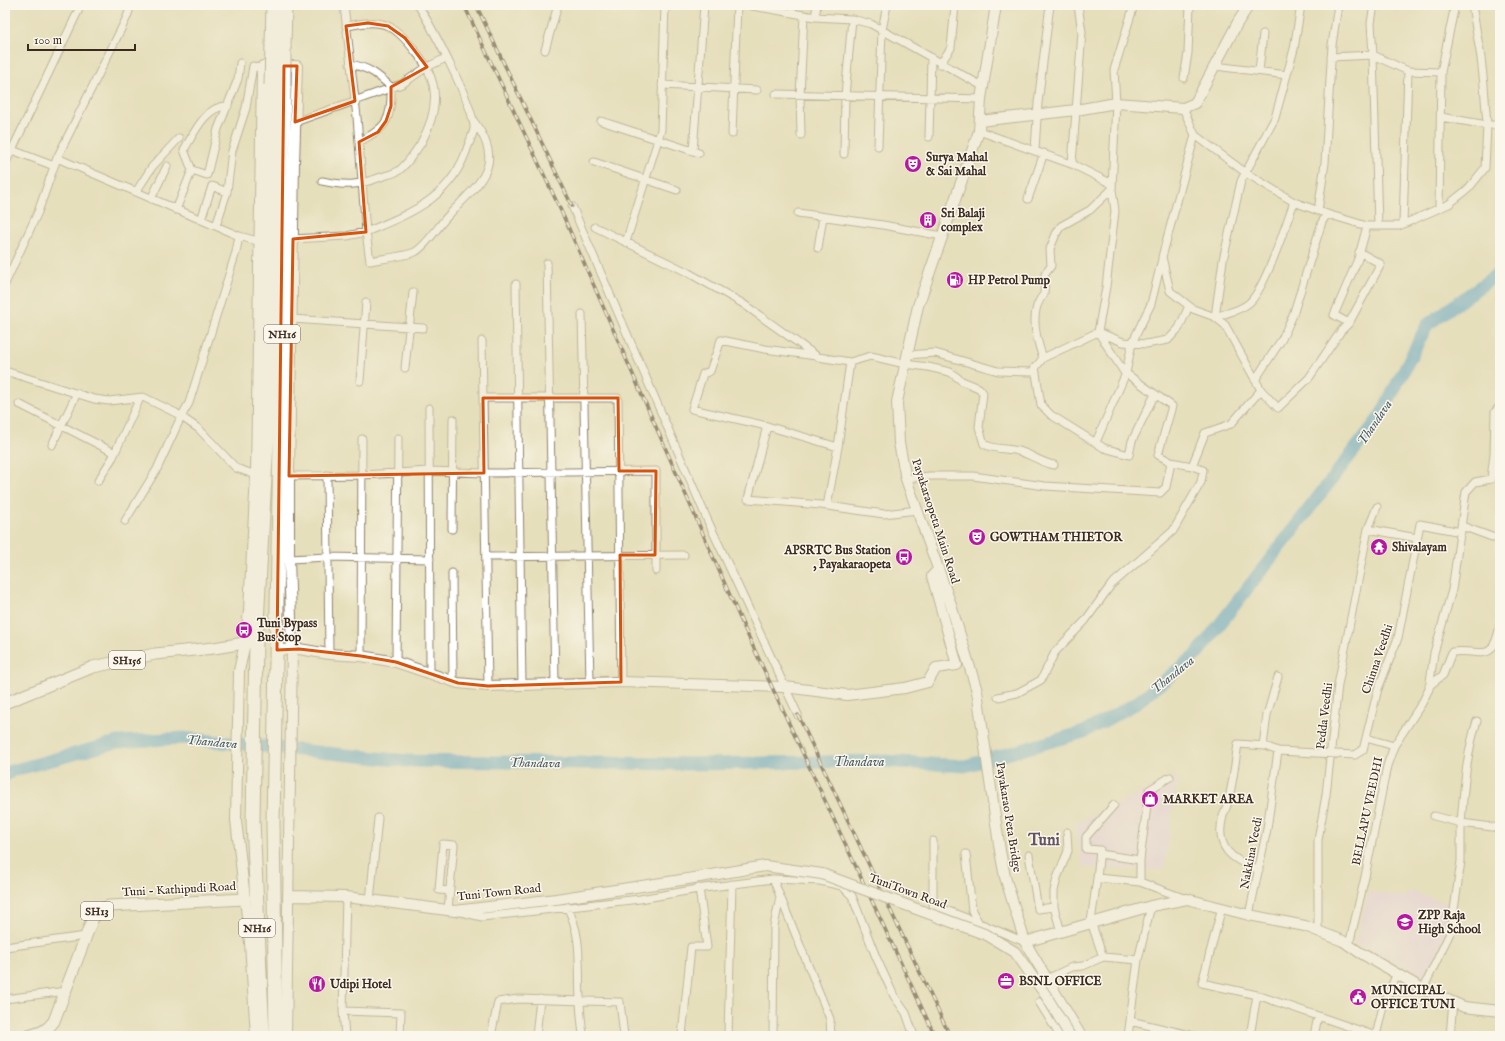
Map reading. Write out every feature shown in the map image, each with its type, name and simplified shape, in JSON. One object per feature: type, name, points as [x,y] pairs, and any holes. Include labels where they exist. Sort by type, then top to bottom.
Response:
[{"type":"highway","name":"NH16","points":[[273,5],[278,46]]},
{"type":"highway","name":"NH16","points":[[263,1036],[252,821],[255,677],[251,642],[267,442],[278,46],[285,5]]},
{"type":"highway","name":"NH16","points":[[276,1036],[273,823],[277,650],[277,86]]},
{"type":"main road","name":"SH156","points":[[5,703],[93,667],[155,654],[214,648],[251,642]]},
{"type":"main road","name":"Tuni - Kathipudi Road","points":[[28,1036],[41,1033],[49,1028],[54,1021],[96,913],[109,906],[245,900]]},
{"type":"street","points":[[5,164],[81,5]]},
{"type":"street","points":[[5,284],[38,212],[56,158],[127,17],[131,5]]},
{"type":"street","points":[[344,5],[355,101],[366,232],[370,261],[415,252],[466,198],[483,177],[488,167],[489,150],[481,131],[472,119]]},
{"type":"street","points":[[293,239],[347,236],[366,232],[398,219],[431,201],[451,180],[465,157],[474,128],[468,101],[418,5]]},
{"type":"street","points":[[545,50],[558,5]]},
{"type":"street","points":[[602,121],[696,152],[698,87],[704,5]]},
{"type":"street","points":[[732,134],[737,5]]},
{"type":"street","points":[[747,5],[784,8],[815,18],[852,19],[871,24],[940,64],[984,87]]},
{"type":"street","points":[[815,18],[817,5]]},
{"type":"street","points":[[878,146],[882,30],[887,5]]},
{"type":"street","points":[[940,64],[950,48],[955,5]]},
{"type":"street","name":"Payakaraopeta Main Road","points":[[977,694],[938,570],[906,479],[899,443],[897,402],[918,306],[979,126],[981,99],[996,5]]},
{"type":"street","points":[[1035,150],[1050,5]]},
{"type":"street","points":[[1072,164],[1082,32],[1078,5]]},
{"type":"street","points":[[998,697],[1017,693],[1041,680],[1055,652],[1085,622],[1111,585],[1173,531],[1201,482],[1203,470],[1192,466],[1171,462],[1158,455],[1172,406],[1126,373],[1098,332],[1106,287],[1115,211],[1112,187],[1116,103],[1114,70],[1134,5]]},
{"type":"street","points":[[1184,78],[1188,53],[1190,5]]},
{"type":"street","points":[[979,126],[1116,103],[1183,108],[1195,103],[1238,22],[1249,5]]},
{"type":"street","points":[[1215,317],[1223,260],[1241,181],[1275,118],[1294,49],[1301,5]]},
{"type":"street","points":[[1318,211],[1325,163],[1331,57],[1338,5]]},
{"type":"street","points":[[1374,5],[1371,23],[1378,226]]},
{"type":"street","points":[[1439,208],[1441,72],[1454,5]]},
{"type":"street","points":[[1183,108],[1195,135],[1246,173],[1294,202],[1367,226],[1403,224],[1449,204],[1468,190],[1485,168],[1487,125],[1481,58],[1472,5]]},
{"type":"street","points":[[626,242],[661,130],[665,6]]},
{"type":"street","points":[[801,135],[800,95],[804,15]]},
{"type":"street","points":[[844,154],[845,96],[852,19]]},
{"type":"street","points":[[322,181],[344,186],[362,184],[398,171],[415,153],[428,131],[431,125],[436,103],[433,84],[425,62],[405,38],[388,26],[368,23],[346,26]]},
{"type":"street","points":[[1259,71],[1263,34]]},
{"type":"street","points":[[1331,57],[1373,55],[1408,71],[1441,72]]},
{"type":"street","points":[[295,122],[402,84],[427,67],[446,58]]},
{"type":"street","points":[[929,137],[931,58]]},
{"type":"street","points":[[201,220],[212,186],[207,175],[218,129],[238,79],[240,63]]},
{"type":"street","points":[[350,64],[365,67],[377,74],[391,87],[391,106],[386,121],[378,132],[358,142]]},
{"type":"street","points":[[216,226],[227,192],[232,151],[246,108],[253,66],[262,69]]},
{"type":"street","points":[[262,69],[264,66],[297,66],[289,476],[289,559],[292,649],[288,824],[286,1036]]},
{"type":"street","points":[[1215,66],[1287,75]]},
{"type":"street","points":[[256,1036],[245,900],[236,820],[239,671],[251,642],[261,242],[262,69]]},
{"type":"street","points":[[1403,224],[1408,71]]},
{"type":"street","points":[[662,85],[757,90]]},
{"type":"street","points":[[776,94],[930,99],[981,99]]},
{"type":"street","points":[[207,175],[192,170],[184,150],[203,119],[221,106],[228,106]]},
{"type":"street","points":[[1441,117],[1487,125],[1500,125]]},
{"type":"street","points":[[979,126],[1072,164],[1112,187]]},
{"type":"street","points":[[1096,442],[1126,373],[1132,342],[1151,304],[1195,135]]},
{"type":"street","points":[[136,192],[152,167],[179,138]]},
{"type":"street","points":[[12,150],[54,166]]},
{"type":"street","points":[[1028,199],[1044,153]]},
{"type":"street","points":[[56,158],[239,236],[261,242]]},
{"type":"street","points":[[594,162],[677,190]]},
{"type":"street","points":[[152,199],[167,166]]},
{"type":"street","points":[[176,210],[192,170]]},
{"type":"street","points":[[212,186],[227,192]]},
{"type":"street","points":[[1043,358],[1036,341],[1036,309],[1038,301],[1044,294],[1045,274],[1051,266],[1050,249],[1056,234],[1062,226],[1090,210],[1112,187]]},
{"type":"street","points":[[1215,317],[1241,308],[1250,302],[1262,283],[1294,202]]},
{"type":"street","points":[[572,206],[707,519],[798,715]]},
{"type":"street","points":[[798,213],[883,225],[942,236]]},
{"type":"street","points":[[1254,380],[1282,339],[1293,315],[1322,222],[1327,214]]},
{"type":"street","points":[[818,248],[823,217]]},
{"type":"street","points":[[1349,322],[1334,315],[1359,252],[1367,226]]},
{"type":"street","points":[[595,228],[687,272],[742,303],[818,357]]},
{"type":"street","points":[[125,521],[157,469],[181,416],[189,403],[236,252],[239,236]]},
{"type":"street","points":[[1162,257],[1170,291],[1193,309],[1215,317],[1226,325],[1254,380],[1278,408],[1309,378],[1341,331],[1349,322],[1381,264],[1359,252]]},
{"type":"street","points":[[547,263],[555,683]]},
{"type":"street","points":[[516,284],[522,685]]},
{"type":"street","points":[[406,368],[413,292]]},
{"type":"street","points":[[360,382],[366,302]]},
{"type":"street","points":[[906,360],[935,353],[998,370],[1032,372],[1043,358],[1098,332],[1123,342],[1146,344],[1168,340],[1179,328],[1189,306]]},
{"type":"street","points":[[582,314],[590,682]]},
{"type":"street","points":[[292,319],[423,328]]},
{"type":"street","points":[[838,447],[766,426],[692,409],[703,374],[710,371],[721,340],[764,349],[850,362],[871,356],[906,360],[950,372],[962,382],[979,388],[983,393],[979,428],[984,444],[989,447],[1019,451],[1043,463],[1054,465]]},
{"type":"street","points":[[482,341],[488,686]]},
{"type":"street","points":[[827,506],[838,447],[850,362]]},
{"type":"street","points":[[1036,367],[1041,405],[1051,415],[1104,448],[1129,455],[1132,441],[1155,394]]},
{"type":"street","points":[[5,371],[109,401],[143,397],[181,416],[199,429],[236,468],[256,475]]},
{"type":"street","points":[[1192,466],[1204,434],[1231,424],[1261,390]]},
{"type":"street","points":[[52,445],[77,393]]},
{"type":"street","points":[[98,481],[115,453],[140,398]]},
{"type":"street","points":[[483,398],[618,398],[621,682]]},
{"type":"street","points":[[19,404],[115,453]]},
{"type":"street","name":"BELLAPU VEEDHI","points":[[1349,946],[1387,766],[1394,746],[1422,703],[1429,686],[1434,653],[1452,590],[1466,492],[1475,482],[1491,479],[1494,454],[1495,412],[1500,406]]},
{"type":"street","points":[[429,408],[430,673]]},
{"type":"street","points":[[452,529],[454,419]]},
{"type":"street","points":[[766,426],[748,499],[827,506],[884,514],[917,510]]},
{"type":"street","points":[[396,662],[398,438]]},
{"type":"street","points":[[361,656],[362,439]]},
{"type":"street","points":[[906,479],[929,476],[973,476],[1045,486],[1160,493],[1166,487],[1171,462]]},
{"type":"street","points":[[289,476],[430,472],[519,473],[656,471],[656,571]]},
{"type":"street","points":[[327,475],[329,654]]},
{"type":"street","name":"Pedda Veedhi","points":[[1318,932],[1318,840],[1338,685],[1368,529],[1377,507]]},
{"type":"street","points":[[1368,529],[1417,538],[1420,524],[1461,529],[1500,540]]},
{"type":"street","name":"Chinna Veedhi","points":[[1330,754],[1355,755],[1363,750],[1378,689],[1398,638],[1417,538]]},
{"type":"street","points":[[486,557],[684,555]]},
{"type":"street","points":[[289,559],[328,557],[430,559]]},
{"type":"street","points":[[277,650],[292,649],[329,654],[361,656],[396,662],[453,681],[488,686],[621,682],[784,687],[847,694],[905,688],[928,682],[936,668],[957,665],[932,576],[938,570]]},
{"type":"street","points":[[452,573],[453,681]]},
{"type":"street","points":[[1429,686],[1443,675],[1452,652],[1461,651],[1485,654],[1492,650],[1498,642],[1500,626]]},
{"type":"street","points":[[1263,746],[1267,715],[1278,677]]},
{"type":"street","name":"Payakarao Peta Bridge","points":[[977,694],[1005,877],[1025,942],[1081,1036]]},
{"type":"street","points":[[1423,989],[1451,931],[1462,862],[1461,823],[1464,777],[1471,740],[1477,721]]},
{"type":"street","points":[[1366,738],[1394,746]]},
{"type":"street","points":[[1259,870],[1233,858],[1226,851],[1220,835],[1223,817],[1228,803],[1238,744],[1263,746],[1278,751],[1330,754]]},
{"type":"street","name":"Nakkina Veedi","points":[[1249,915],[1267,829],[1278,751]]},
{"type":"street","points":[[1140,882],[1140,860],[1149,790],[1170,777]]},
{"type":"street","points":[[1103,958],[1091,922],[1100,850],[1086,849],[1086,837],[1114,805]]},
{"type":"street","points":[[1434,816],[1461,823],[1500,828]]},
{"type":"street","points":[[370,901],[378,818]]},
{"type":"street","points":[[1061,932],[1054,907],[1054,891],[1056,878],[1068,851],[1067,832]]},
{"type":"street","points":[[933,841],[933,905],[1025,942],[1091,922],[1152,906],[1187,899]]},
{"type":"street","points":[[450,891],[439,890],[443,844],[454,845],[450,891],[452,911],[482,917],[640,899],[700,888],[773,879],[820,881],[842,886],[852,896],[876,957],[894,996],[906,1013],[914,1036]]},
{"type":"street","points":[[966,854],[972,911],[979,923]]},
{"type":"street","points":[[1100,854],[1140,860]]},
{"type":"street","points":[[1028,855],[1038,909],[1054,907]]},
{"type":"street","name":"TuniTown Road","points":[[688,879],[765,866],[794,868],[822,874],[987,935],[1015,952],[1047,997],[1070,1036]]},
{"type":"street","points":[[1097,878],[1140,882],[1187,899],[1249,915],[1305,926],[1343,941],[1349,946],[1423,989],[1464,1007],[1500,1010],[1500,1015]]},
{"type":"street","name":"Tuni Town Road","points":[[288,896],[346,897],[452,911],[556,899],[688,879]]},
{"type":"street","points":[[773,879],[830,1019],[831,1036]]},
{"type":"street","points":[[728,1036],[732,884]]},
{"type":"street","points":[[682,1036],[691,947],[707,947],[700,888]]},
{"type":"street","points":[[345,1036],[343,1010],[346,897]]},
{"type":"street","points":[[773,1036],[774,926],[780,897]]},
{"type":"street","points":[[1128,1036],[1138,960],[1152,906]]},
{"type":"street","points":[[567,907],[575,922],[579,952],[580,999],[583,1036]]},
{"type":"street","points":[[1222,907],[1202,983],[1257,995],[1376,1036],[1383,1006],[1397,973]]},
{"type":"street","points":[[5,947],[86,936]]},
{"type":"street","points":[[1047,979],[1072,966],[1083,966],[1103,958],[1138,960]]},
{"type":"street","points":[[5,999],[66,991]]},
{"type":"street","points":[[1250,1036],[1257,995]]},
{"type":"street","points":[[491,1036],[498,1002],[518,999],[580,999],[620,1002],[624,1036]]},
{"type":"street","points":[[536,1036],[540,999]]},
{"type":"street","points":[[1039,1002],[1060,1036]]},
{"type":"street","points":[[1450,1036],[1453,1002]]},
{"type":"street","points":[[343,1010],[401,1013],[400,1036]]},
{"type":"street","points":[[1314,1036],[1318,1016]]},
{"type":"street","points":[[1130,1021],[1194,1036]]},
{"type":"highlighted area","points":[[368,23],[388,26],[405,38],[427,67],[391,87],[391,106],[386,121],[378,132],[359,142],[366,232],[293,239],[289,476],[484,473],[483,398],[618,398],[619,471],[656,471],[655,555],[620,555],[621,682],[488,686],[458,683],[396,662],[361,656],[299,649],[277,650],[284,66],[297,66],[295,122],[355,101],[346,26]]},
{"type":"shaded area","name":"MARKET AREA","points":[[1178,775],[1164,870],[1083,867],[1074,824]]},
{"type":"shaded area","name":"ZPP Raja High School","points":[[1369,891],[1405,897],[1410,891],[1456,906],[1445,939],[1427,978],[1355,944]]},
{"type":"waterway","name":"Thandava","points":[[5,776],[11,771],[118,742],[183,738],[406,761],[695,764],[883,761],[965,766],[1084,732],[1135,704],[1196,655],[1380,417],[1427,325],[1500,272]]},
{"type":"railway","points":[[464,5],[562,213],[743,625],[935,1036]]},
{"type":"railway","points":[[476,5],[572,206]]},
{"type":"railway","points":[[798,715],[950,1036]]},
{"type":"place","name":"Surya Mahal & Sai Mahal","points":[[913,164]]},
{"type":"place","name":"Sri Balaji complex","points":[[928,220]]},
{"type":"place","name":"HP Petrol Pump","points":[[955,280]]},
{"type":"place","name":"GOWTHAM THIETOR","points":[[977,537]]},
{"type":"place","name":"Shivalayam","points":[[1379,547]]},
{"type":"place","name":"APSRTC Bus Station , Payakaraopeta","points":[[904,557]]},
{"type":"place","name":"Tuni Bypass Bus Stop","points":[[244,630]]},
{"type":"place","name":"MARKET AREA","points":[[1150,799]]},
{"type":"place","name":"ZPP Raja High School","points":[[1405,922]]},
{"type":"place","name":"BSNL OFFICE","points":[[1006,981]]},
{"type":"place","name":"Udipi Hotel","points":[[317,984]]},
{"type":"place","name":"MUNICIPAL OFFICE TUNI","points":[[1358,997]]},
{"type":"district","name":"Tuni","points":[[1044,839]]}]
